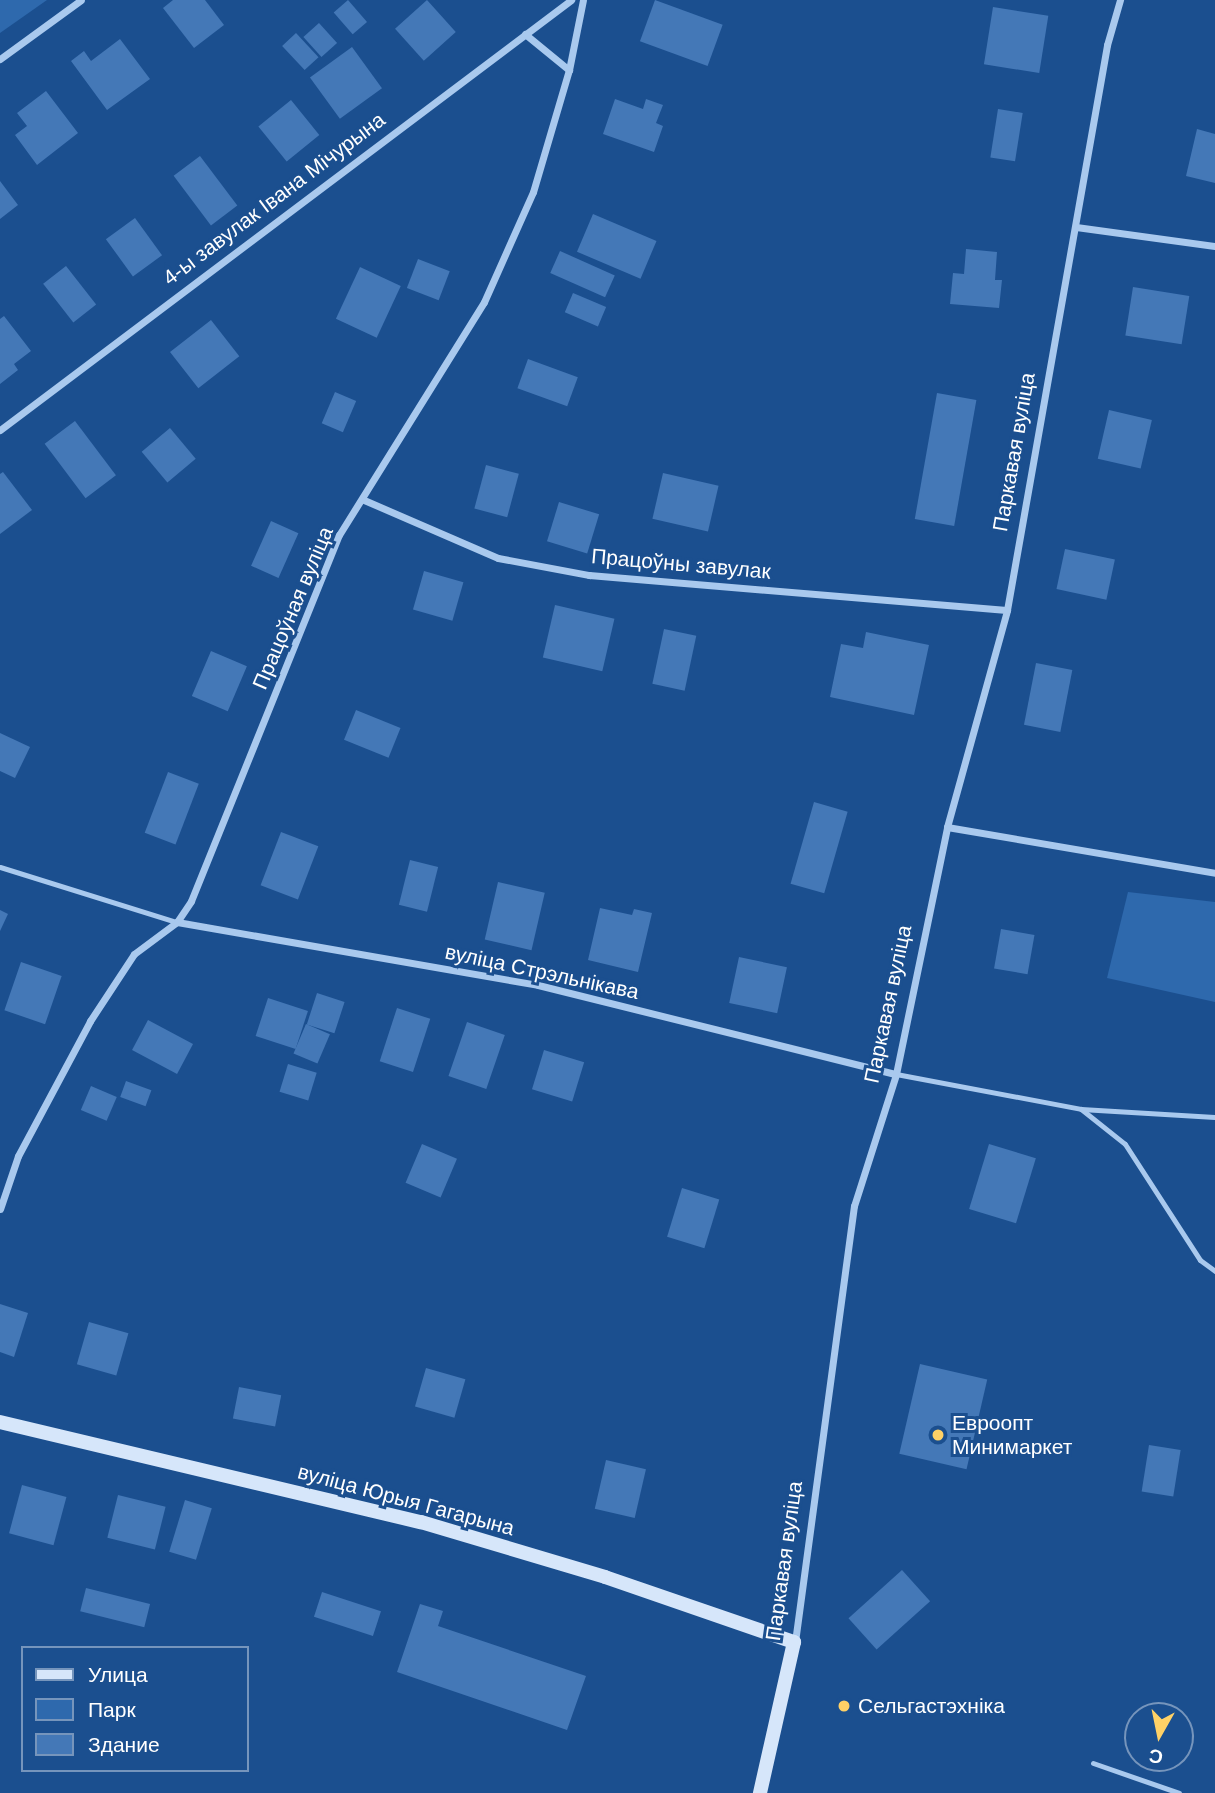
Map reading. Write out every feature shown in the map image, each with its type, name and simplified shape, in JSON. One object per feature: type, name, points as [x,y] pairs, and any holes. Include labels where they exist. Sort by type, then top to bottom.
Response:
[{"type":"street","points":[[0,59],[80,0]]},
{"type":"street","name":"4-ы завулак Івана Мічурына","points":[[0,430],[571,0]]},
{"type":"street","name":"Працоўная вуліца","points":[[0,1209],[18,1156],[90,1021],[134,954],[177,922],[191,901],[339,535],[364,500],[484,302],[533,192],[569,70],[583,0]]},
{"type":"street","name":"Паркавая вуліца","points":[[760,1793],[794,1643],[854,1206],[896,1074],[947,827],[1007,610],[1107,45],[1120,0]]},
{"type":"street","points":[[525,34],[569,70]]},
{"type":"street","points":[[1076,227],[1215,246]]},
{"type":"street","name":"Працоўны завулак","points":[[364,500],[498,558],[589,575],[1007,610]]},
{"type":"street","points":[[947,827],[1215,873]]},
{"type":"street","name":"вуліца Стрэльнікава","points":[[177,922],[538,985],[896,1074]]},
{"type":"street","name":"вуліца Юрыя Гагарына","points":[[0,1422],[421,1522],[605,1577],[794,1643]]},
{"type":"lane","points":[[0,867],[177,922]]},
{"type":"lane","points":[[896,1074],[1081,1109],[1215,1117]]},
{"type":"lane","points":[[1081,1109],[1125,1144],[1200,1260],[1215,1271]]},
{"type":"lane","points":[[1093,1763],[1179,1793]]},
{"type":"green space","points":[[0,0],[47,0],[0,33]]},
{"type":"green space","points":[[1128,892],[1215,902],[1215,1002],[1107,978]]},
{"type":"building","points":[[173,0],[205,0],[224,25],[194,48],[163,8]]},
{"type":"building","points":[[348,0],[367,22],[353,34],[334,12]]},
{"type":"building","points":[[427,0],[456,32],[424,61],[395,29]]},
{"type":"building","points":[[655,0],[723,25],[708,66],[640,41]]},
{"type":"building","points":[[993,7],[1048,16],[1039,73],[984,64]]},
{"type":"building","points":[[319,23],[337,43],[321,57],[303,37]]},
{"type":"building","points":[[296,33],[319,57],[305,70],[282,46]]},
{"type":"building","points":[[120,39],[150,79],[107,110],[71,61],[84,51],[91,61]]},
{"type":"building","points":[[352,47],[382,88],[340,119],[310,78]]},
{"type":"building","points":[[46,91],[78,133],[37,165],[15,135],[27,126],[17,113]]},
{"type":"building","points":[[615,99],[643,109],[646,99],[663,105],[656,123],[663,126],[654,152],[603,134]]},
{"type":"building","points":[[291,100],[319,135],[287,161],[258,126]]},
{"type":"building","points":[[998,109],[1023,113],[1015,161],[990,157]]},
{"type":"building","points":[[1197,129],[1215,134],[1215,183],[1186,176]]},
{"type":"building","points":[[200,156],[237,206],[211,225],[174,176]]},
{"type":"building","points":[[0,181],[18,205],[0,219]]},
{"type":"building","points":[[593,214],[657,241],[640,279],[577,252]]},
{"type":"building","points":[[135,218],[162,255],[133,276],[106,239]]},
{"type":"building","points":[[966,249],[997,252],[995,280],[1002,280],[999,308],[950,304],[953,273],[964,274]]},
{"type":"building","points":[[560,251],[615,275],[605,297],[550,273]]},
{"type":"building","points":[[418,259],[450,271],[439,300],[407,288]]},
{"type":"building","points":[[66,266],[96,305],[73,322],[43,284]]},
{"type":"building","points":[[360,267],[401,286],[377,338],[336,319]]},
{"type":"building","points":[[1133,287],[1189,296],[1182,344],[1125,335]]},
{"type":"building","points":[[573,293],[606,307],[598,326],[565,312]]},
{"type":"building","points":[[4,316],[31,351],[14,364],[18,370],[0,384],[0,319]]},
{"type":"building","points":[[211,320],[239,356],[198,388],[170,352]]},
{"type":"building","points":[[528,359],[578,377],[567,406],[517,388]]},
{"type":"building","points":[[335,392],[356,401],[343,432],[322,423]]},
{"type":"building","points":[[937,393],[976,400],[954,526],[915,519]]},
{"type":"building","points":[[1109,410],[1152,420],[1141,469],[1098,459]]},
{"type":"building","points":[[75,421],[116,475],[86,498],[45,444]]},
{"type":"building","points":[[170,428],[196,459],[167,482],[142,452]]},
{"type":"building","points":[[486,465],[519,474],[507,517],[474,508]]},
{"type":"building","points":[[3,472],[32,510],[0,534],[0,474]]},
{"type":"building","points":[[663,473],[719,486],[708,532],[652,519]]},
{"type":"building","points":[[559,502],[599,514],[587,553],[547,541]]},
{"type":"building","points":[[271,521],[298,533],[278,578],[251,566]]},
{"type":"building","points":[[1065,549],[1115,560],[1106,600],[1056,589]]},
{"type":"building","points":[[424,571],[463,582],[452,621],[413,609]]},
{"type":"building","points":[[555,605],[614,619],[602,671],[543,658]]},
{"type":"building","points":[[664,629],[696,636],[685,691],[652,684]]},
{"type":"building","points":[[866,632],[929,645],[914,715],[830,697],[841,644],[863,648]]},
{"type":"building","points":[[211,651],[247,666],[228,711],[192,696]]},
{"type":"building","points":[[1036,663],[1072,670],[1060,732],[1024,725]]},
{"type":"building","points":[[356,710],[401,728],[389,758],[344,740]]},
{"type":"building","points":[[0,733],[30,747],[15,778],[0,771]]},
{"type":"building","points":[[168,772],[199,784],[176,845],[145,833]]},
{"type":"building","points":[[814,802],[848,812],[824,893],[791,884]]},
{"type":"building","points":[[281,832],[318,846],[298,900],[261,885]]},
{"type":"building","points":[[410,860],[438,867],[427,912],[399,905]]},
{"type":"building","points":[[498,882],[545,893],[531,950],[485,939]]},
{"type":"building","points":[[600,908],[632,915],[634,909],[652,913],[638,972],[588,960]]},
{"type":"building","points":[[0,910],[8,914],[0,931]]},
{"type":"building","points":[[1001,929],[1034,935],[1028,974],[994,968]]},
{"type":"building","points":[[739,957],[787,967],[777,1013],[729,1003]]},
{"type":"building","points":[[21,962],[62,976],[45,1024],[4,1010]]},
{"type":"building","points":[[317,993],[345,1002],[334,1033],[307,1024]]},
{"type":"building","points":[[268,998],[308,1011],[296,1049],[256,1036]]},
{"type":"building","points":[[397,1008],[430,1019],[413,1072],[380,1061]]},
{"type":"building","points":[[148,1020],[193,1044],[177,1074],[132,1050]]},
{"type":"building","points":[[467,1022],[505,1035],[486,1089],[448,1076]]},
{"type":"building","points":[[306,1024],[330,1034],[317,1064],[293,1053]]},
{"type":"building","points":[[544,1050],[584,1062],[572,1101],[532,1089]]},
{"type":"building","points":[[288,1064],[317,1073],[308,1101],[280,1092]]},
{"type":"building","points":[[126,1081],[151,1090],[146,1106],[120,1097]]},
{"type":"building","points":[[91,1086],[117,1097],[107,1121],[81,1110]]},
{"type":"building","points":[[422,1144],[457,1159],[441,1198],[406,1183]]},
{"type":"building","points":[[989,1144],[1036,1158],[1016,1223],[969,1209]]},
{"type":"building","points":[[682,1188],[719,1199],[704,1248],[667,1237]]},
{"type":"building","points":[[0,1304],[28,1313],[14,1357],[0,1352]]},
{"type":"building","points":[[89,1322],[128,1333],[116,1376],[77,1364]]},
{"type":"building","points":[[920,1364],[987,1380],[967,1469],[899,1454]]},
{"type":"building","points":[[426,1368],[465,1379],[454,1418],[415,1406]]},
{"type":"building","points":[[239,1387],[281,1395],[275,1427],[233,1418]]},
{"type":"building","points":[[1149,1445],[1181,1450],[1173,1496],[1142,1491]]},
{"type":"building","points":[[606,1460],[646,1469],[635,1518],[595,1509]]},
{"type":"building","points":[[22,1485],[66,1497],[53,1545],[9,1533]]},
{"type":"building","points":[[118,1495],[166,1507],[155,1550],[107,1538]]},
{"type":"building","points":[[185,1500],[212,1508],[196,1560],[169,1552]]},
{"type":"building","points":[[902,1570],[930,1601],[877,1649],[848,1618]]},
{"type":"building","points":[[86,1588],[150,1604],[144,1627],[80,1611]]},
{"type":"building","points":[[322,1592],[381,1611],[373,1636],[314,1617]]},
{"type":"building","points":[[420,1604],[443,1611],[438,1626],[586,1676],[567,1730],[397,1672]]},
{"type":"place","name":"Евроопт Минимаркет","points":[[938,1435]]},
{"type":"place","name":"Сельгастэхніка","points":[[844,1706]]}]
